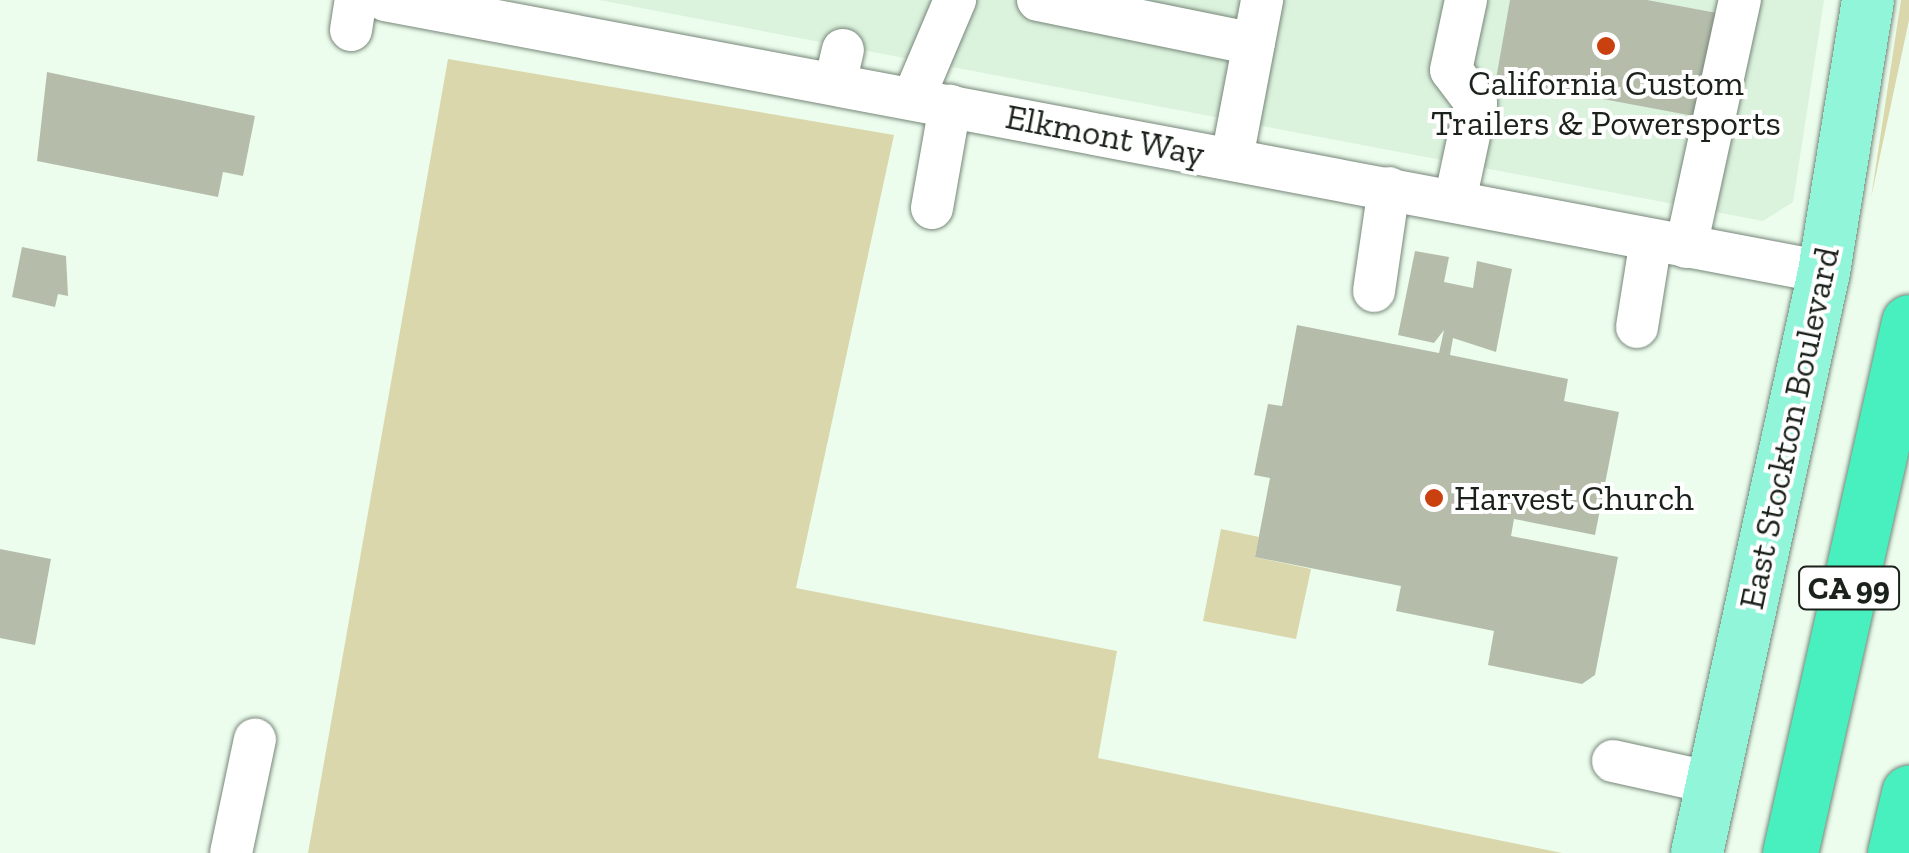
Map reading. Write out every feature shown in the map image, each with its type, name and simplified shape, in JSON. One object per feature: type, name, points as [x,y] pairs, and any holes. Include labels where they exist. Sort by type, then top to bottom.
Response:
[{"type":"highway","name":"CA 99","points":[[1790,853],[1909,322]]},
{"type":"highway","points":[[1895,853],[1909,793]]},
{"type":"main road","name":"East Stockton Boulevard","points":[[1697,853],[1824,272],[1868,0]]},
{"type":"street","name":"Elkmont Way","points":[[385,0],[839,67],[932,102],[1824,272]]},
{"type":"street","points":[[932,208],[932,102],[956,0]]},
{"type":"street","points":[[1038,0],[1254,44]]},
{"type":"street","points":[[1232,158],[1262,0]]},
{"type":"street","points":[[1455,200],[1476,103],[1451,70],[1466,0]]},
{"type":"street","points":[[1638,327],[1669,244],[1740,0]]},
{"type":"street","points":[[1374,291],[1389,188]]},
{"type":"street","points":[[232,853],[255,739]]},
{"type":"street","points":[[1613,761],[1713,783]]},
{"type":"shaded area","points":[[599,0],[1824,0],[1793,202],[1763,221]]},
{"type":"shaded area","points":[[1901,0],[1909,0],[1909,20],[1871,198]]},
{"type":"shaded area","points":[[448,59],[894,135],[796,588],[1117,651],[1098,758],[1562,853],[308,853]]},
{"type":"shaded area","points":[[1221,529],[1259,537],[1255,557],[1311,569],[1296,639],[1203,621]]},
{"type":"building","name":"California Custom Trailers & Powersports","points":[[1510,0],[1647,0],[1717,13],[1699,117],[1496,79]]},
{"type":"building","points":[[47,72],[255,116],[243,176],[223,172],[218,197],[37,161]]},
{"type":"building","points":[[22,247],[66,256],[68,296],[58,294],[55,307],[12,297]]},
{"type":"building","name":"Harvest Church","points":[[1415,251],[1449,257],[1444,282],[1473,288],[1477,261],[1512,269],[1496,352],[1453,338],[1450,355],[1568,379],[1564,401],[1619,412],[1595,535],[1514,519],[1511,536],[1618,557],[1595,675],[1582,684],[1488,665],[1494,631],[1396,611],[1401,586],[1255,557],[1270,478],[1254,475],[1268,404],[1282,406],[1297,325],[1439,353],[1444,330],[1434,343],[1398,335]]},
{"type":"building","points":[[0,549],[51,559],[35,645],[0,638]]},
{"type":"place","name":"California Custom Trailers & Powersports","points":[[1606,46]]},
{"type":"place","name":"Harvest Church","points":[[1434,498]]}]
